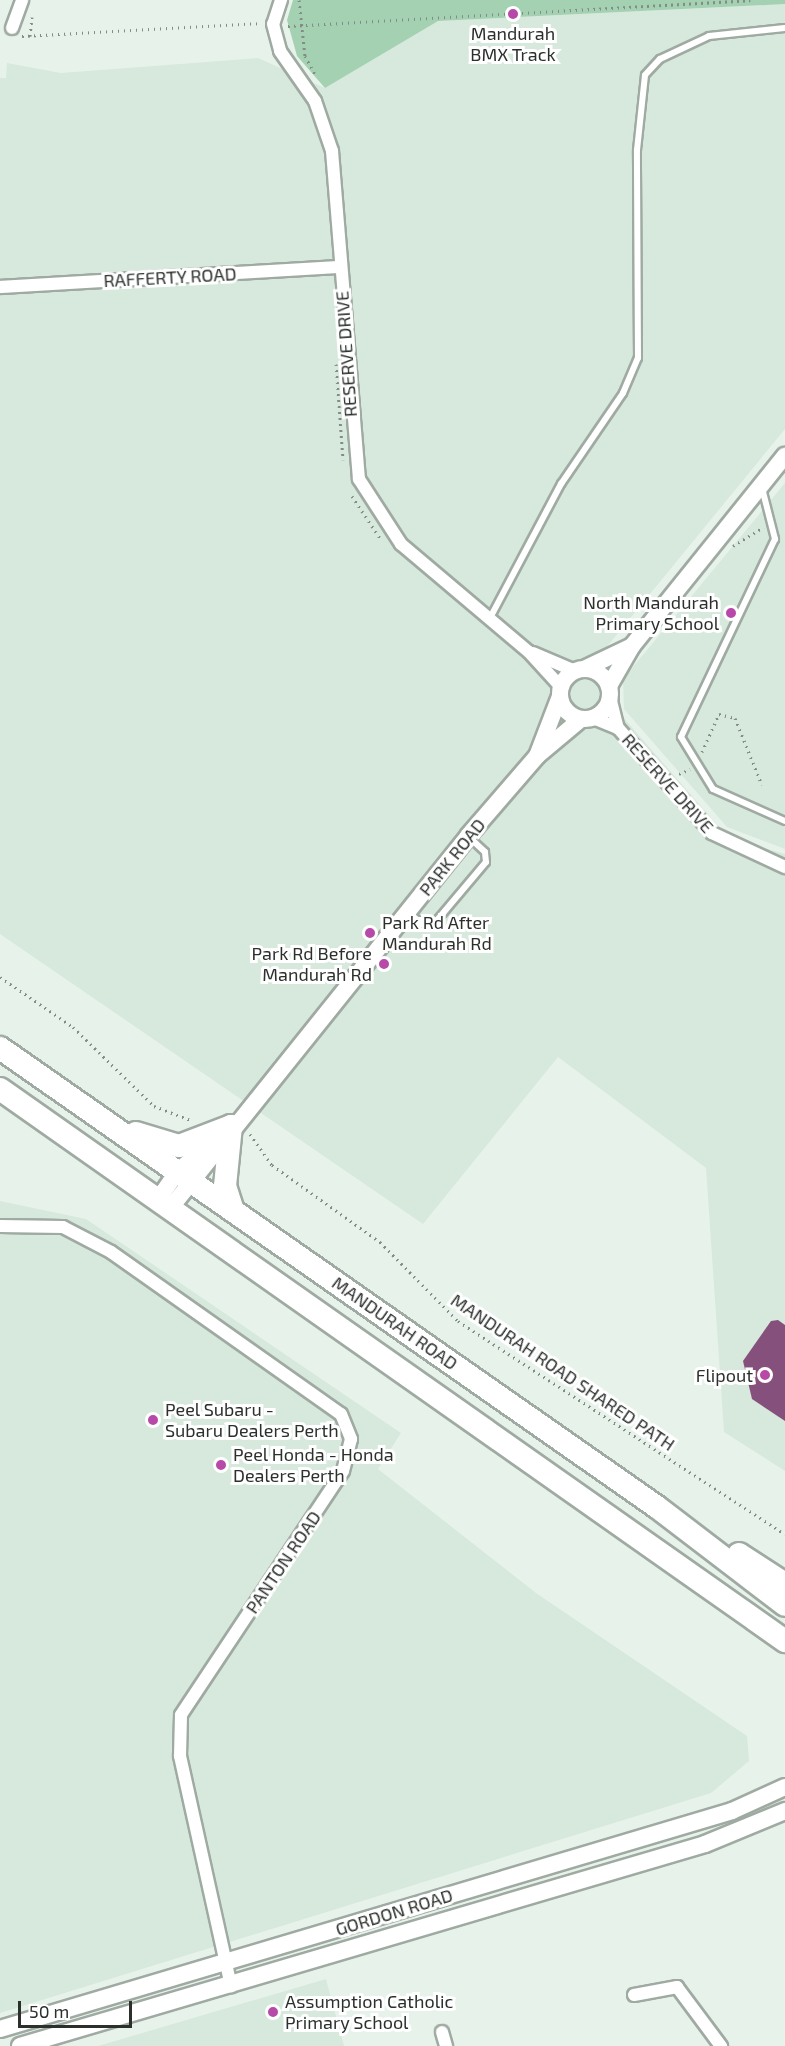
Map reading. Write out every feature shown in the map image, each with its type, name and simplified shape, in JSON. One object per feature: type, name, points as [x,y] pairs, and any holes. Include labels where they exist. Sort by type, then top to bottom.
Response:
[{"type":"highway","name":"MANDURAH ROAD","points":[[0,1048],[704,1541],[785,1605]]},
{"type":"highway","name":"MANDURAH ROAD","points":[[0,1089],[166,1202],[785,1641]]},
{"type":"highway","points":[[92,1112],[158,1143],[179,1146],[234,1123]]},
{"type":"highway","points":[[233,1211],[225,1186],[234,1123]]},
{"type":"highway","points":[[704,1541],[749,1557],[785,1584]]},
{"type":"main road","points":[[632,646],[579,670],[560,692],[567,711],[587,718],[609,691],[632,646],[785,456]]},
{"type":"main road","points":[[579,670],[599,673],[609,691]]},
{"type":"main road","name":"PARK ROAD","points":[[537,756],[560,692]]},
{"type":"main road","name":"PARK ROAD","points":[[166,1202],[183,1177],[234,1123],[468,836],[537,756],[587,718]]},
{"type":"main road","name":"GORDON ROAD","points":[[0,2029],[732,1811],[785,1787]]},
{"type":"main road","name":"GORDON ROAD","points":[[20,2046],[231,1986],[627,1867],[785,1811]]},
{"type":"main road","points":[[620,1845],[627,1867]]},
{"type":"main road","points":[[521,1874],[528,1897]]},
{"type":"street","points":[[11,32],[22,0]]},
{"type":"street","points":[[273,24],[281,0]]},
{"type":"street","name":"RESERVE DRIVE","points":[[273,24],[280,51],[315,101],[332,151],[347,363],[359,479],[380,517],[401,544],[529,652],[560,692]]},
{"type":"street","name":"RAFFERTY ROAD","points":[[0,287],[340,267]]},
{"type":"street","name":"RESERVE DRIVE","points":[[529,652],[579,670]]},
{"type":"street","name":"RESERVE DRIVE","points":[[609,691],[618,728],[712,833],[785,867]]},
{"type":"street","name":"RESERVE DRIVE","points":[[587,718],[618,728]]},
{"type":"street","name":"PANTON ROAD","points":[[1,1230],[63,1227],[111,1252],[341,1414],[351,1439],[343,1471],[181,1715],[180,1756],[224,1963],[231,1986]]},
{"type":"street","points":[[634,1995],[677,1987],[721,2046]]},
{"type":"street","points":[[442,2032],[446,2046]]},
{"type":"lane","points":[[490,618],[561,484],[622,393],[639,358],[637,150],[645,75],[660,58],[709,36],[785,28]]},
{"type":"lane","points":[[761,487],[775,539],[682,729],[697,764],[713,789],[785,820]]},
{"type":"lane","points":[[407,912],[423,924],[434,925],[486,862],[485,852],[468,836]]},
{"type":"path","points":[[299,0],[305,56],[320,85]]},
{"type":"path","points":[[11,32],[273,24],[303,28],[750,0]]},
{"type":"path","points":[[344,465],[334,364],[347,363]]},
{"type":"path","points":[[350,486],[384,542]]},
{"type":"path","points":[[681,776],[697,764],[719,714],[735,718],[762,785]]},
{"type":"path","points":[[0,977],[73,1027],[154,1106],[172,1116],[200,1118]]},
{"type":"path","name":"MANDURAH ROAD SHARED PATH","points":[[234,1123],[272,1165],[380,1242],[459,1321],[785,1534]]},
{"type":"shaded area","points":[[785,4],[785,429],[596,660],[617,679],[622,716],[728,837],[785,854],[785,1471],[724,1432],[706,1168],[558,1057],[423,1224],[0,934],[0,78],[6,78],[7,63],[61,73],[258,58],[325,88],[437,21]]},
{"type":"shaded area","name":"North Mandurah Primary School","points":[[785,483],[785,849],[727,827],[624,709],[623,679]]},
{"type":"shaded area","points":[[0,1201],[86,1219],[401,1433],[378,1469],[536,1593],[747,1736],[749,1761],[711,1793],[0,2013]]},
{"type":"shaded area","name":"Assumption Catholic Primary School","points":[[326,1979],[344,2046],[98,2046]]},
{"type":"green space","points":[[293,0],[785,0],[785,4],[438,21],[325,88],[297,56],[287,20]]},
{"type":"building","name":"Flipout","points":[[778,1320],[785,1325],[785,1421],[752,1399],[743,1361],[771,1321]]},
{"type":"place","name":"Mandurah BMX Track","points":[[513,14]]},
{"type":"place","name":"North Mandurah Primary School","points":[[731,613]]},
{"type":"place","name":"Park Rd After Mandurah Rd","points":[[370,933]]},
{"type":"place","name":"Park Rd Before Mandurah Rd","points":[[384,964]]},
{"type":"place","name":"Flipout","points":[[765,1375]]},
{"type":"place","name":"Peel Subaru - Subaru Dealers Perth","points":[[153,1420]]},
{"type":"place","name":"Peel Honda - Honda Dealers Perth","points":[[221,1465]]},
{"type":"place","name":"Assumption Catholic Primary School","points":[[273,2012]]}]
